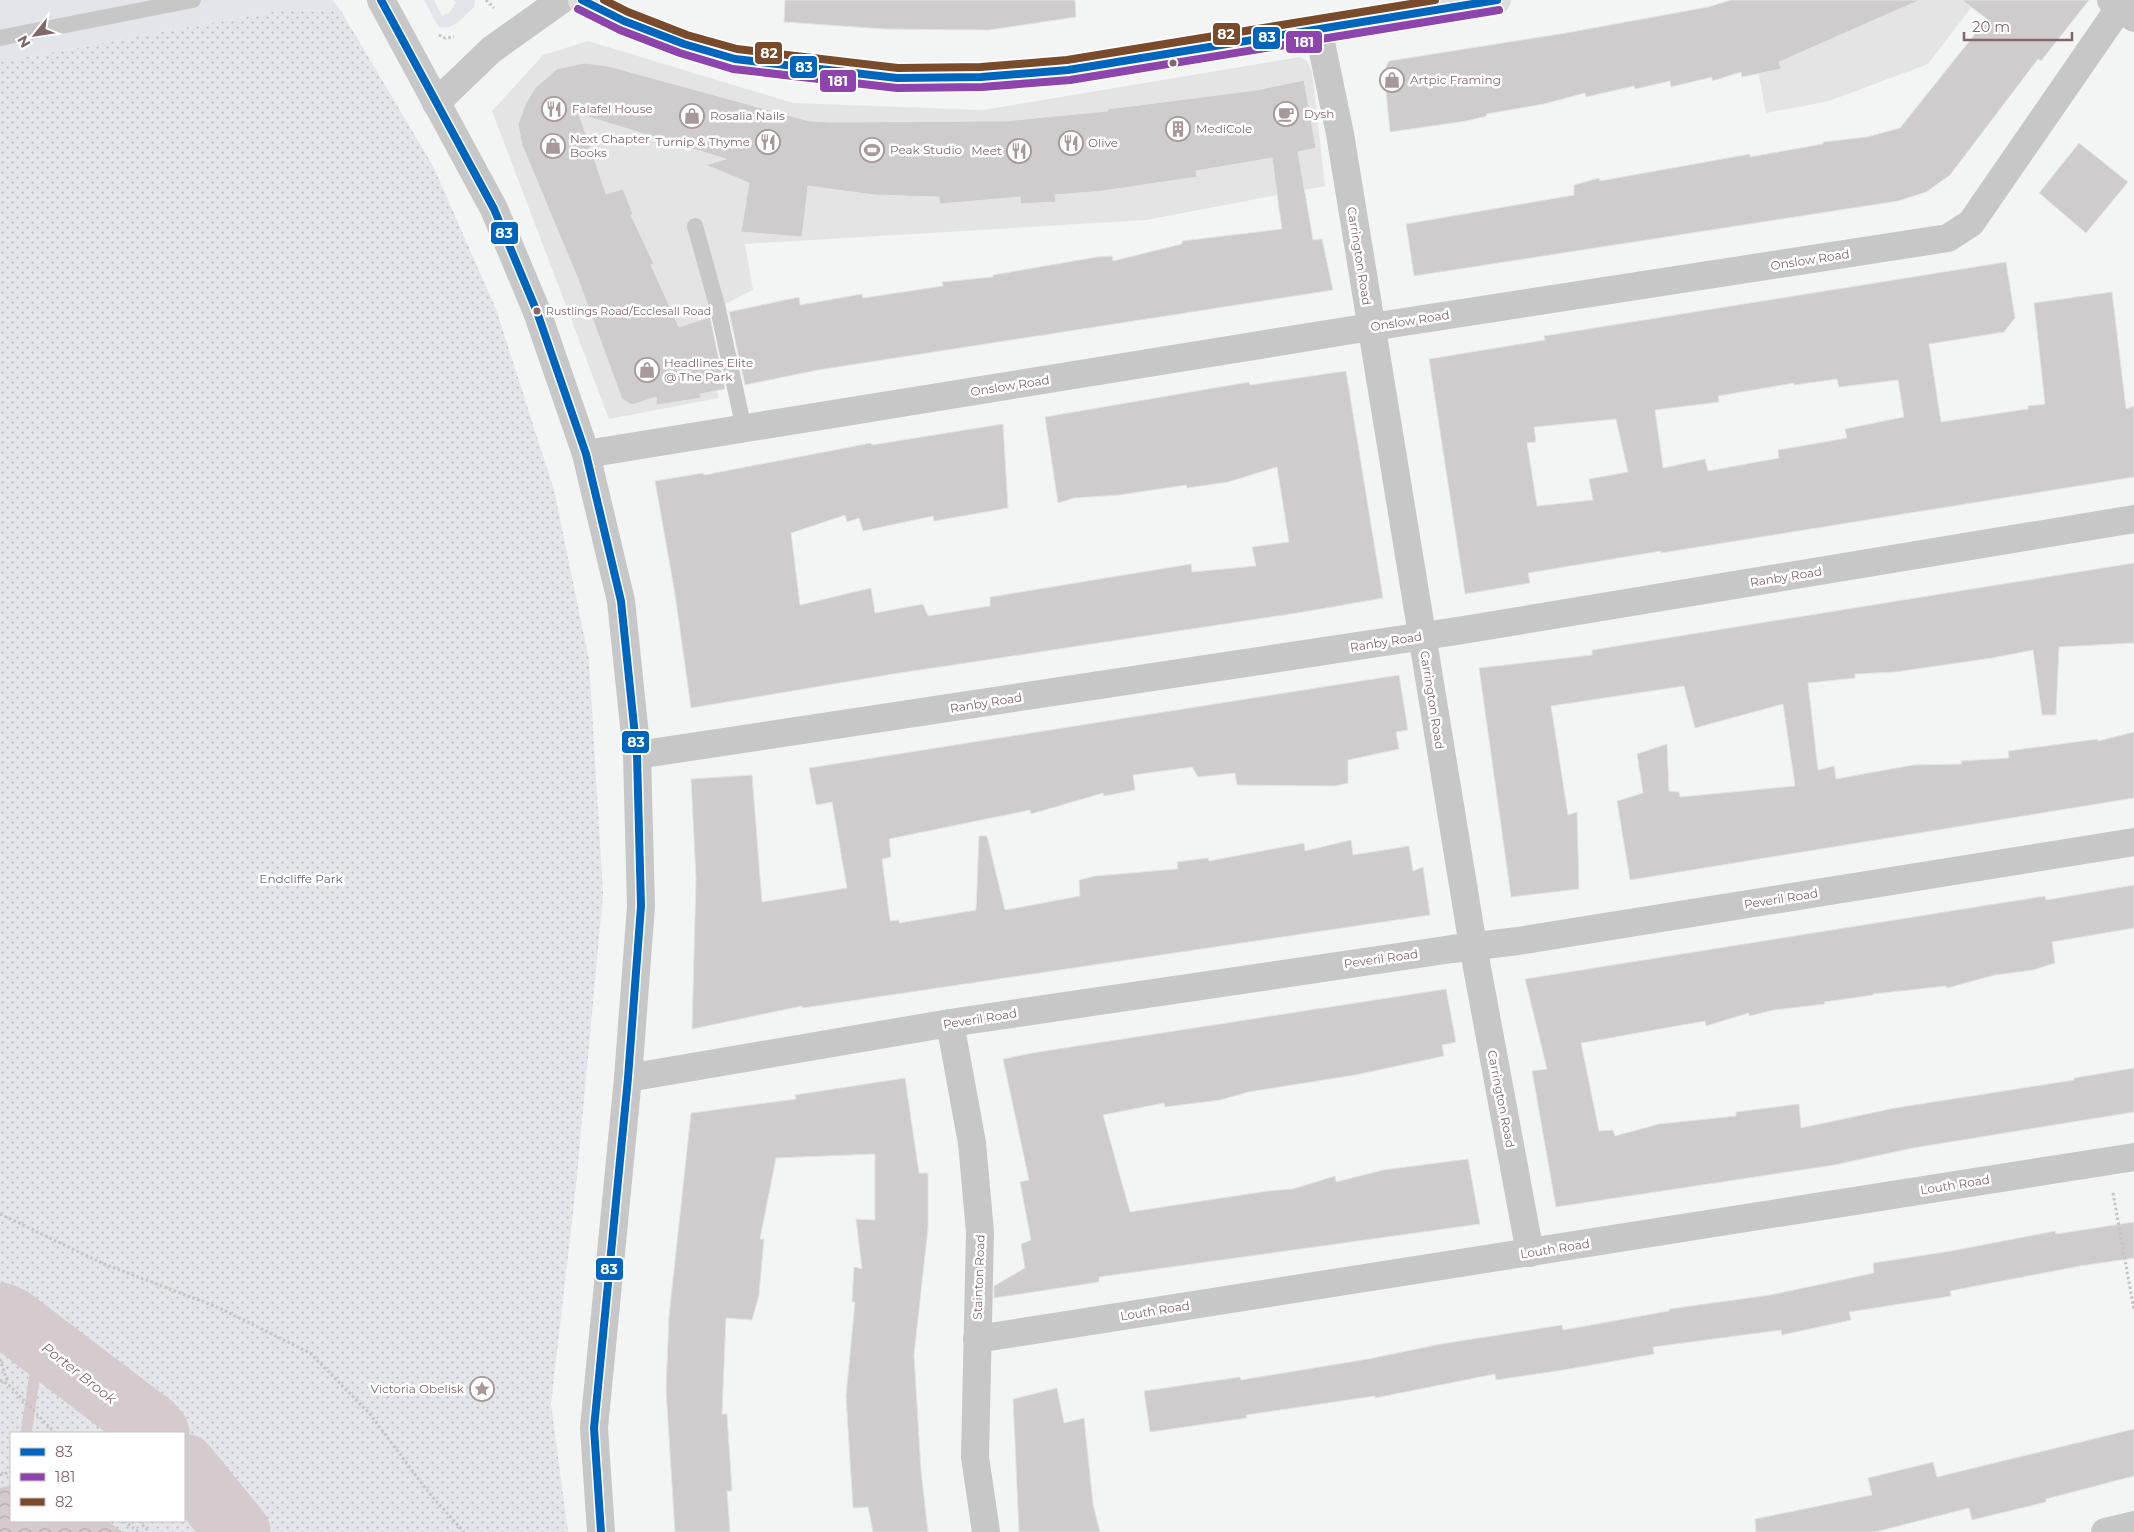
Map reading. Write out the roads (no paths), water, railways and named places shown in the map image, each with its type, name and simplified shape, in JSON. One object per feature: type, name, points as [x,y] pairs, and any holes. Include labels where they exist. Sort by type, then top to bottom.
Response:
[{"type":"main road","points":[[582,0],[624,21],[684,44],[735,60],[897,78],[981,77],[1068,70],[1497,0]]},
{"type":"street","points":[[381,0],[494,209],[537,312],[586,454],[621,600],[637,755],[641,906],[628,1078],[594,1428],[601,1532]]},
{"type":"street","points":[[436,103],[492,50],[561,0]]},
{"type":"street","name":"Onslow Road","points":[[586,454],[1370,327],[1948,238],[1971,223],[2122,8]]},
{"type":"street","name":"Carrington Road","points":[[1318,28],[1340,134],[1370,327],[1473,946],[1530,1253]]},
{"type":"street","name":"Ranby Road","points":[[637,755],[1422,636],[2134,519]]},
{"type":"street","name":"Peveril Road","points":[[628,1078],[950,1024],[1528,939],[2134,842]]},
{"type":"street","name":"Stainton Road","points":[[950,1024],[972,1143],[980,1232],[976,1339],[975,1458],[986,1532]]},
{"type":"street","name":"Louth Road","points":[[976,1339],[1530,1253],[2134,1156]]},
{"type":"street","points":[[2105,1532],[2134,1525]]},
{"type":"lane","points":[[0,38],[193,0]]},
{"type":"lane","points":[[695,226],[718,309],[744,429]]},
{"type":"water","points":[[10,1485],[10,1522],[109,1522],[122,1532],[0,1532],[0,1488]]},
{"type":"waterway","name":"Porter Brook","points":[[0,1315],[10,1319],[151,1426],[156,1432]]},
{"type":"waterway","points":[[26,1432],[40,1341]]},
{"type":"waterway","name":"Porter Brook","points":[[185,1467],[238,1532]]},
{"type":"place","name":"Artpic Framing","points":[[1392,80]]},
{"type":"place","name":"Falafel House","points":[[554,109]]},
{"type":"place","name":"Dysh","points":[[1286,114]]},
{"type":"place","name":"Rosalia Nails","points":[[692,116]]},
{"type":"place","name":"MediCole","points":[[1178,129]]},
{"type":"place","name":"Turnip & Thyme","points":[[768,142]]},
{"type":"place","name":"Olive","points":[[1071,143]]},
{"type":"place","name":"Next Chapter Books","points":[[553,146]]},
{"type":"place","name":"Peak Studio","points":[[872,150]]},
{"type":"place","name":"Meet","points":[[1019,151]]},
{"type":"place","name":"Rustlings Road/Ecclesall Road","points":[[537,311]]},
{"type":"place","name":"Headlines Elite @ The Park","points":[[647,370]]},
{"type":"place","name":"Victoria Obelisk","points":[[482,1389]]},
{"type":"park label","name":"Endcliffe Park","points":[[301,879]]}]
